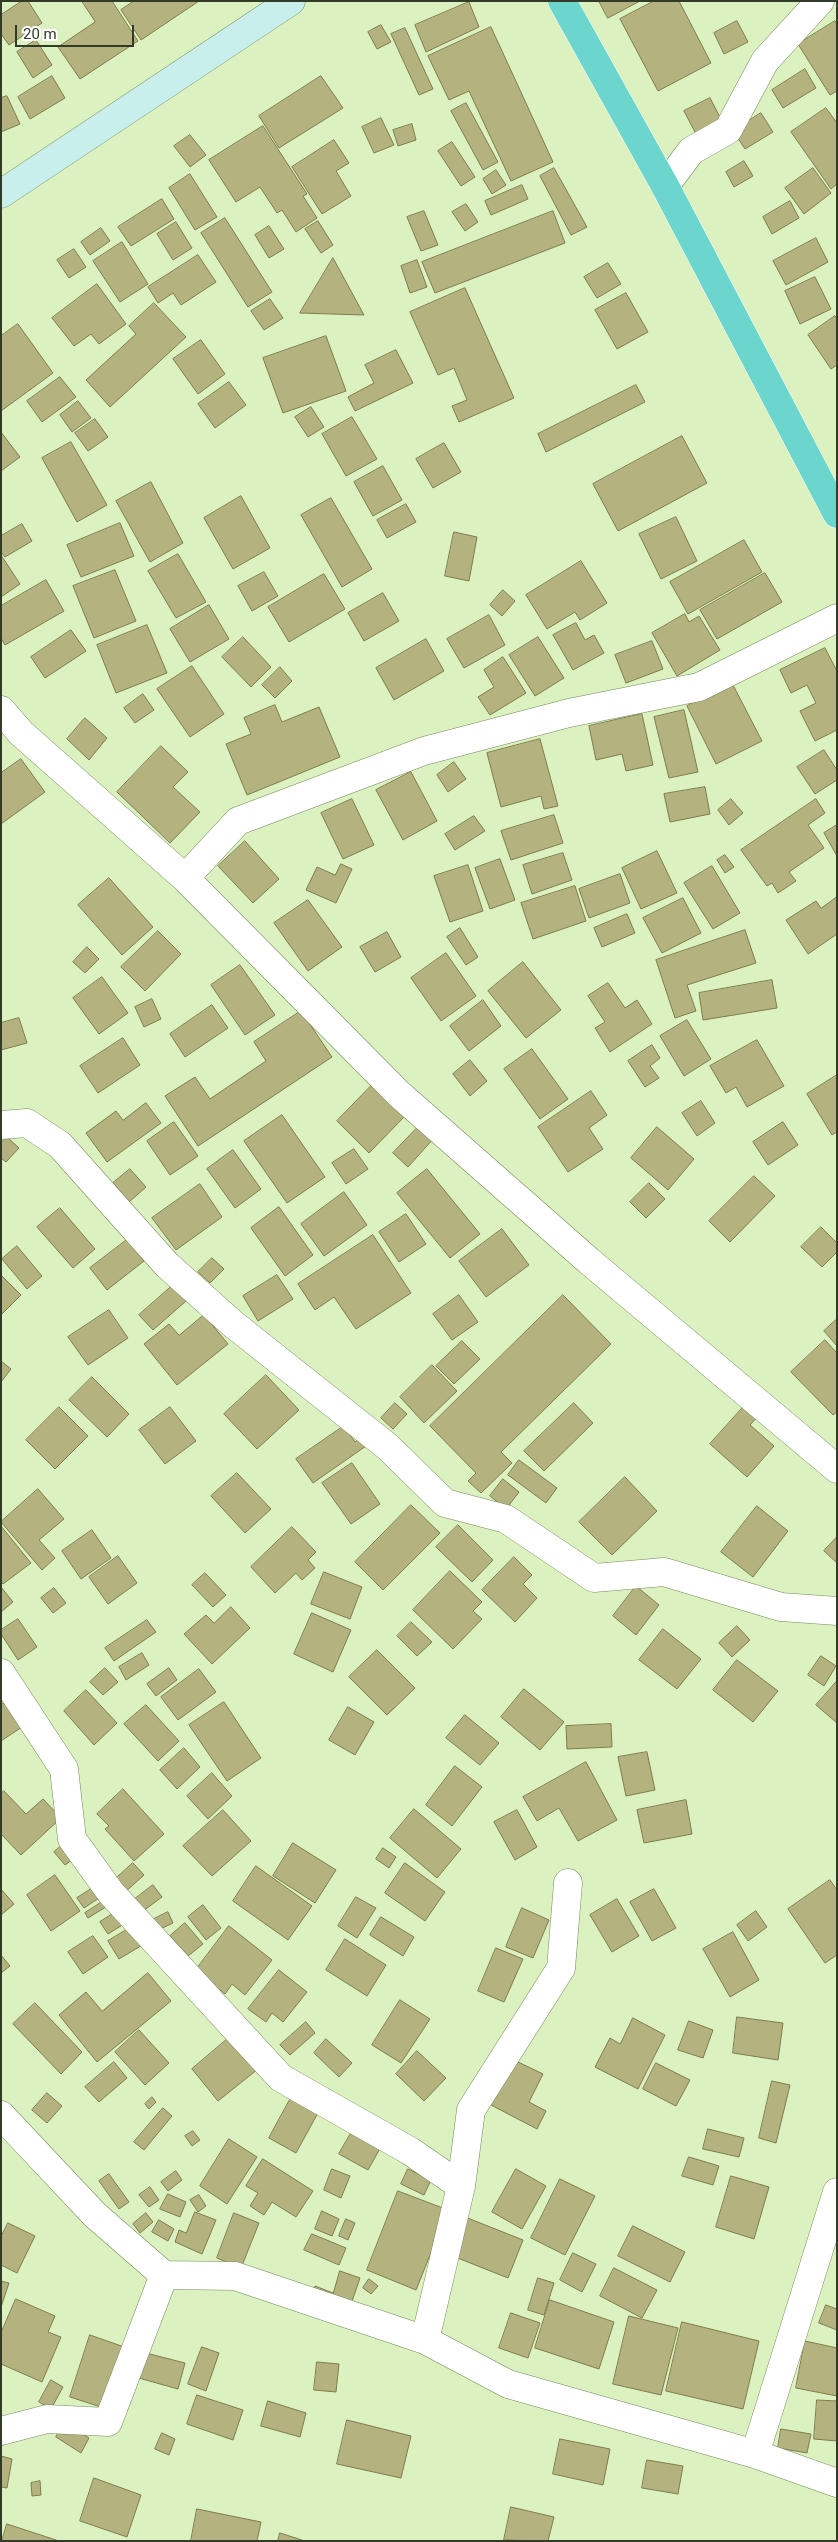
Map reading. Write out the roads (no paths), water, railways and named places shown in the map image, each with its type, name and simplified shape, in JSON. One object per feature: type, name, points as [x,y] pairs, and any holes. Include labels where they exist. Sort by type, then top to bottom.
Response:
[{"type":"highway","points":[[562,1],[665,186],[837,514]]},
{"type":"main road","points":[[1,194],[291,1]]},
{"type":"street","points":[[665,186],[691,151],[728,130],[765,61],[820,1]]},
{"type":"street","points":[[185,878],[238,822],[424,751],[569,713],[699,687],[837,618]]},
{"type":"street","points":[[1,710],[21,733],[185,878],[399,1094],[589,1261],[837,1468]]},
{"type":"street","points":[[1,1125],[28,1123],[60,1145],[167,1265],[233,1324],[388,1447],[445,1503],[506,1519],[594,1578],[664,1572],[781,1607],[837,1611]]},
{"type":"street","points":[[1,1673],[64,1769],[72,1838],[111,1893],[281,2078],[410,2152],[461,2186]]},
{"type":"street","points":[[425,2340],[461,2186],[471,2110],[561,1968],[568,1883]]},
{"type":"street","points":[[1,2115],[95,2215],[164,2275],[235,2276],[425,2340],[508,2384],[755,2454],[837,2483]]},
{"type":"street","points":[[755,2454],[837,2192]]},
{"type":"street","points":[[1,2431],[47,2419],[108,2422],[164,2275]]}]
